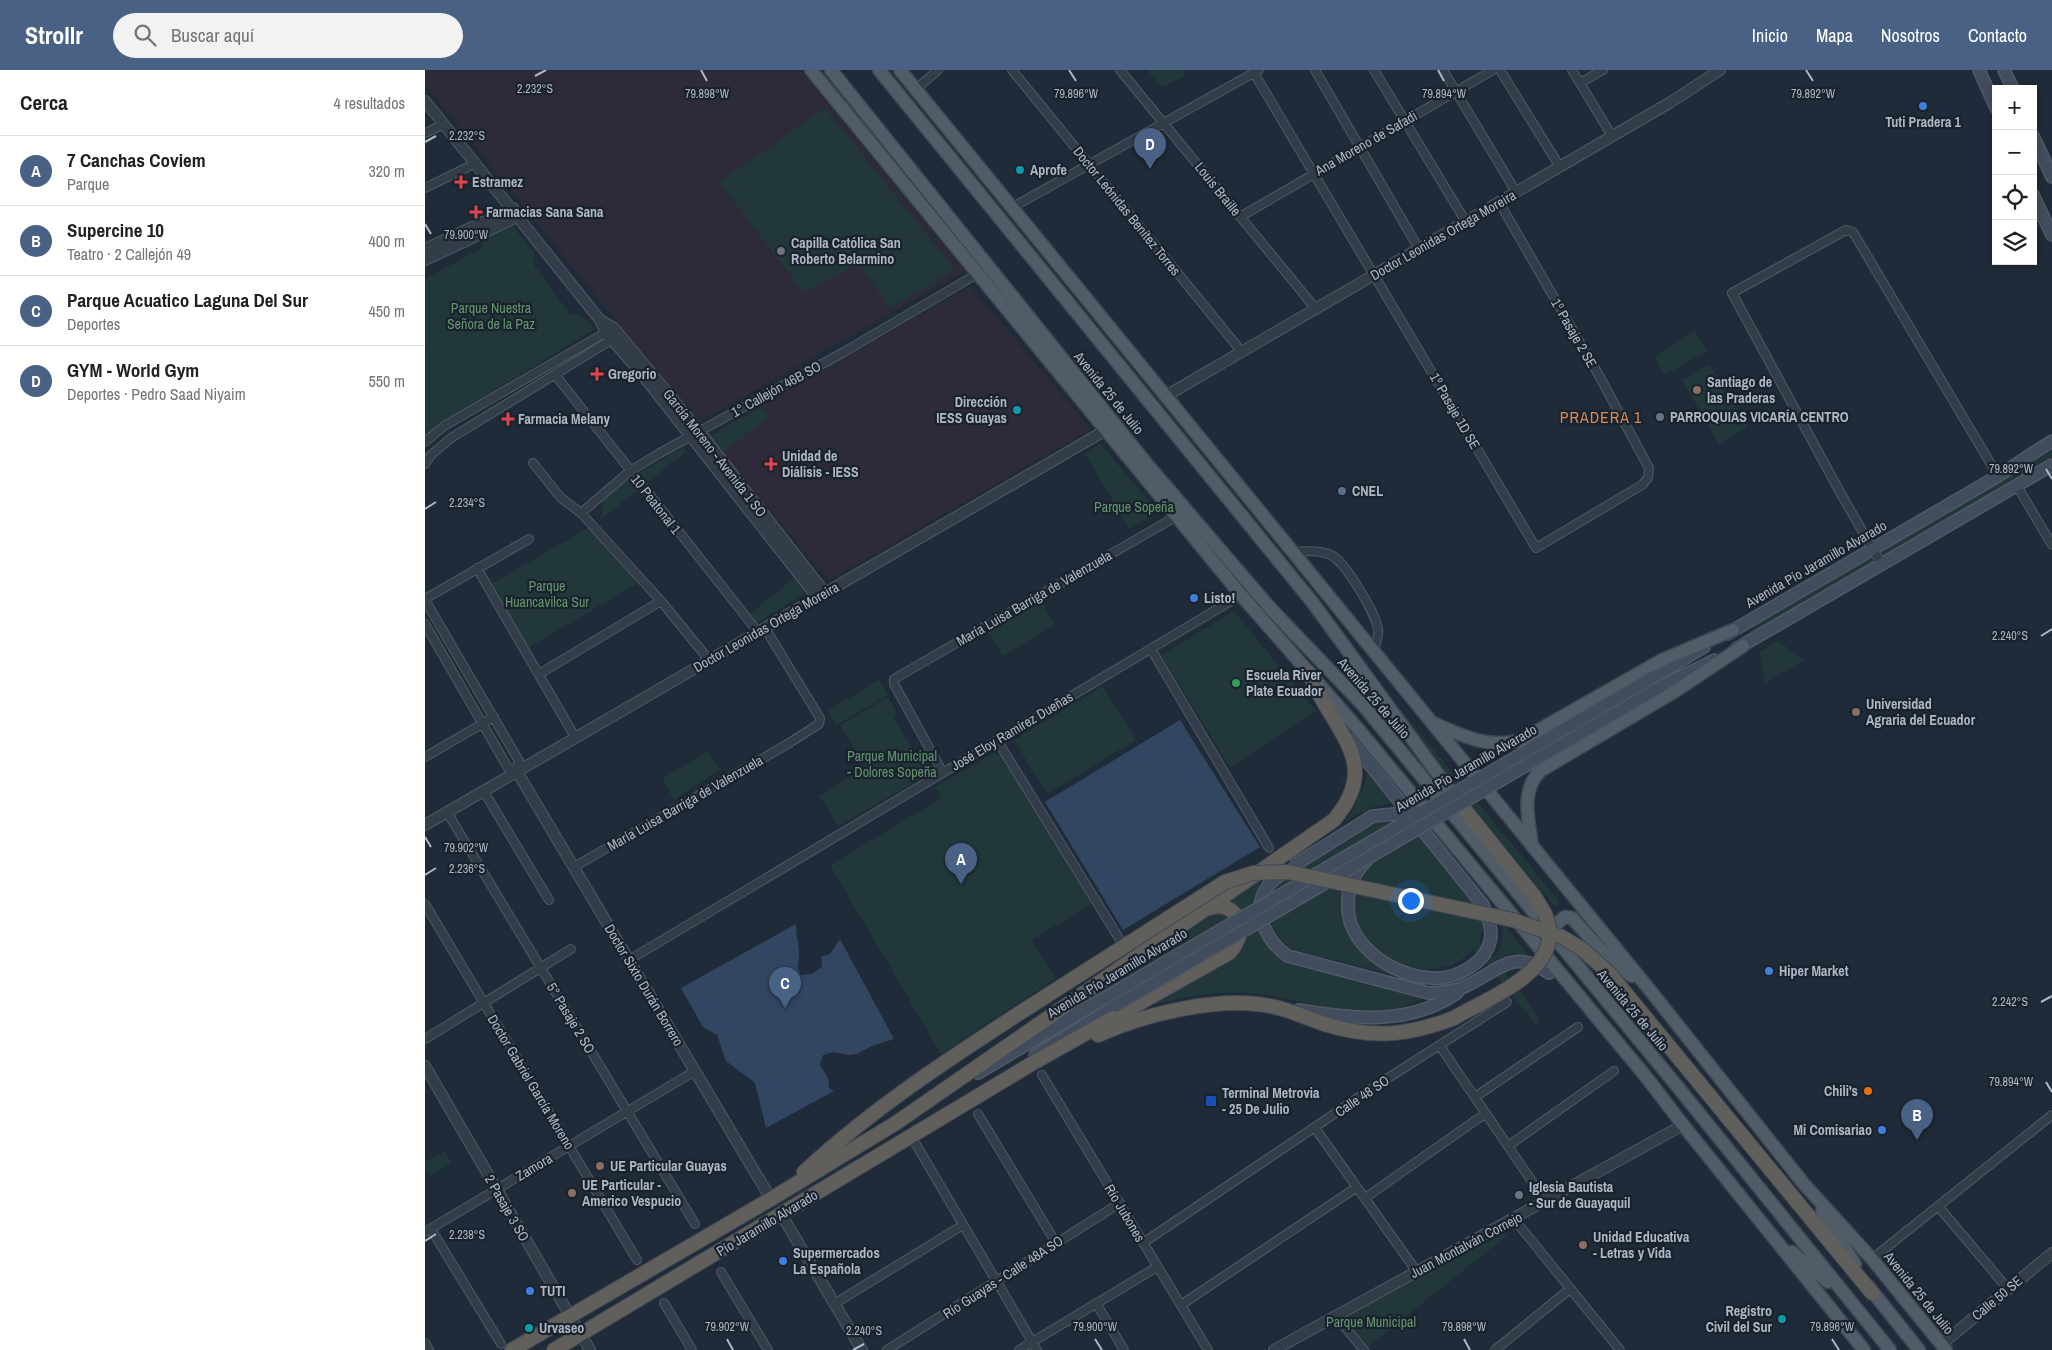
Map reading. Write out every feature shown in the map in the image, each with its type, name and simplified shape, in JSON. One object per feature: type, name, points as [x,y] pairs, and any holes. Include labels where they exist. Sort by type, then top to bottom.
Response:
[{"type":"highway","name":"Pío Jaramillo Alvarado","points":[[506,1347],[569,1316],[776,1196],[896,1123],[1322,828],[1341,812],[1351,793],[1355,762],[1349,744],[1325,706],[1309,673]]},
{"type":"highway","points":[[1033,1063],[1105,1032],[1151,1017],[1221,1004],[1270,1006],[1343,1029],[1380,1035],[1413,1031],[1454,1018],[1531,973],[1546,950],[1549,928],[1539,904],[1465,811]]},
{"type":"highway","points":[[776,1196],[854,1128],[911,1084],[1225,882],[1253,872],[1288,872],[1513,920],[1561,937],[1582,949],[1609,973],[1872,1293]]},
{"type":"highway","points":[[1033,1063],[1229,952],[1241,935],[1239,922],[1235,915],[1219,906],[1199,912]]},
{"type":"highway","name":"Pío Jaramillo Alvarado","points":[[554,1350],[1033,1063]]},
{"type":"main road","name":"Avenida 25 de Julio","points":[[811,70],[1241,595],[1359,730],[1647,1078],[1864,1350]]},
{"type":"main road","name":"Avenida 25 de Julio","points":[[831,70],[1146,462],[1271,609],[1361,704],[1574,961],[1890,1350]]},
{"type":"main road","name":"Avenida 25 de Julio","points":[[879,70],[1313,603],[1465,811]]},
{"type":"main road","name":"Avenida 25 de Julio","points":[[900,70],[1013,207],[1290,552],[1649,989],[1804,1184],[1873,1259],[1944,1347]]},
{"type":"main road","points":[[1979,70],[1992,99]]},
{"type":"main road","points":[[2004,70],[2011,85]]},
{"type":"main road","points":[[2037,145],[2052,177]]},
{"type":"main road","points":[[942,147],[997,188]]},
{"type":"main road","points":[[918,201],[972,246]]},
{"type":"main road","points":[[2037,203],[2052,235]]},
{"type":"main road","points":[[1085,299],[1100,343]]},
{"type":"main road","name":"Avenida Pío Jaramillo Alvarado","points":[[896,1123],[1428,808],[1998,476],[2052,441]]},
{"type":"main road","name":"Avenida Pío Jaramillo Alvarado","points":[[981,1095],[1053,1043],[1115,1006],[1660,687],[1743,646],[2052,465]]},
{"type":"main road","points":[[1313,603],[1373,653]]},
{"type":"main road","points":[[1271,609],[1309,673]]},
{"type":"main road","points":[[1430,722],[1484,743],[1500,744],[1521,740],[1662,660],[1733,630]]},
{"type":"main road","points":[[1532,846],[1527,795],[1532,782],[1540,771],[1677,690],[1743,646]]},
{"type":"main road","points":[[1341,729],[1483,905],[1490,925],[1491,936],[1486,952],[1481,958],[1445,978],[1424,978],[1382,961],[1364,947],[1357,938],[1348,918],[1348,897],[1355,874],[1374,854]]},
{"type":"main road","points":[[1428,808],[1415,812],[1373,816],[1293,866],[1267,886],[1261,901],[1265,931],[1278,949],[1299,960],[1429,993],[1450,992],[1465,987]]},
{"type":"main road","points":[[1647,1078],[1555,929],[1558,921],[1565,917],[1576,920],[1611,961],[1649,989]]},
{"type":"main road","points":[[1270,1006],[1363,1018],[1394,1017],[1421,1011],[1452,996],[1502,965],[1516,961],[1531,963],[1577,993]]},
{"type":"main road","points":[[1804,1184],[1872,1293],[1919,1350]]},
{"type":"main road","points":[[1771,1234],[1849,1299]]},
{"type":"main road","points":[[1900,1327],[1929,1350]]},
{"type":"street","points":[[916,89],[938,70]]},
{"type":"street","name":"Doctor Leónidas Benítez Torres","points":[[1011,70],[1242,352]]},
{"type":"street","name":"Louis Braille","points":[[1120,70],[1316,308]]},
{"type":"street","points":[[1315,70],[1419,249]]},
{"type":"street","points":[[1374,70],[1466,222]]},
{"type":"street","points":[[1443,70],[1516,192]]},
{"type":"street","name":"Ana Moreno de Safadi","points":[[1240,217],[1493,70]]},
{"type":"street","points":[[1500,70],[1559,167]]},
{"type":"street","points":[[1572,70],[1611,136]]},
{"type":"street","points":[[1580,83],[1603,70]]},
{"type":"street","name":"Doctor Leonidas Ortega Moreira","points":[[1164,397],[1466,222],[1721,70]]},
{"type":"street","points":[[1013,207],[1257,71]]},
{"type":"street","name":"1º Pasaje 1D SE","points":[[1257,71],[1314,174],[1536,548]]},
{"type":"street","name":"García Moreno - Avenida 1 SO","points":[[425,101],[516,212],[600,320],[695,433],[821,595]]},
{"type":"street","points":[[425,133],[444,124]]},
{"type":"street","points":[[425,188],[476,163]]},
{"type":"street","name":"1º Pasaje 2 SE","points":[[1499,202],[1648,464],[1648,478],[1642,485],[1536,548]]},
{"type":"street","points":[[425,249],[516,212]]},
{"type":"street","points":[[425,260],[516,212]]},
{"type":"street","points":[[1882,565],[1732,293],[1846,230],[1853,232],[1998,476]]},
{"type":"street","name":"1° Callejón 46B SO","points":[[581,513],[630,471],[695,433],[844,352],[977,274]]},
{"type":"street","points":[[425,464],[431,455],[451,438],[557,376],[613,334]]},
{"type":"street","points":[[425,442],[444,426],[613,334]]},
{"type":"street","name":"10 Peatonal 1","points":[[557,376],[630,471],[761,630],[820,721]]},
{"type":"street","name":"Doctor Leonidas Ortega Moreira","points":[[425,825],[516,770],[1106,430]]},
{"type":"street","points":[[533,463],[561,498],[581,513],[661,601],[709,660]]},
{"type":"street","points":[[2017,486],[2052,546]]},
{"type":"street","name":"María Luisa Barriga de Valenzuela","points":[[943,773],[893,682],[1177,516]]},
{"type":"street","points":[[438,621],[426,627],[508,768],[516,770],[519,761],[494,716],[438,621],[425,599],[529,539]]},
{"type":"street","points":[[1290,552],[1319,552],[1339,560],[1378,626],[1378,635],[1373,653]]},
{"type":"street","points":[[477,568],[575,737]]},
{"type":"street","name":"José Eloy Ramírez Dueñas","points":[[629,960],[1241,595]]},
{"type":"street","points":[[539,674],[661,601]]},
{"type":"street","points":[[1151,649],[1269,848]]},
{"type":"street","points":[[425,757],[494,716]]},
{"type":"street","name":"María Luisa Barriga de Valenzuela","points":[[574,867],[786,745],[820,721]]},
{"type":"street","points":[[997,740],[1132,958]]},
{"type":"street","name":"Doctor Sixto Durán Borrero","points":[[516,770],[695,1071],[776,1196]]},
{"type":"street","points":[[483,790],[549,900]]},
{"type":"street","name":"5° Pasaje 2 SO","points":[[447,812],[695,1224]]},
{"type":"street","name":"Doctor Gabriel García Moreno","points":[[425,904],[637,1260]]},
{"type":"street","points":[[425,1039],[571,949]]},
{"type":"street","name":"Calle 48 SO","points":[[1143,1243],[1374,1087],[1507,1002]]},
{"type":"street","points":[[1475,1097],[1578,1027]]},
{"type":"street","points":[[1440,1046],[1546,1202]]},
{"type":"street","name":"2 Pasaje 3 SO","points":[[425,1066],[590,1350]]},
{"type":"street","name":"Zamora","points":[[428,1231],[695,1071]]},
{"type":"street","points":[[1508,1146],[1614,1071]]},
{"type":"street","name":"Río Jubones","points":[[1042,1075],[1208,1350]]},
{"type":"street","points":[[1365,1198],[1486,1113]]},
{"type":"street","points":[[978,1114],[1055,1243]]},
{"type":"street","points":[[1873,1259],[2052,1115]]},
{"type":"street","name":"Juan Montalván Cornejo","points":[[1278,1349],[1683,1125]]},
{"type":"street","points":[[1315,1128],[1417,1272]]},
{"type":"street","points":[[911,1136],[1037,1350]]},
{"type":"street","points":[[1181,1305],[1357,1187]]},
{"type":"street","name":"Río Guayas - Calle 48A SO","points":[[887,1350],[1119,1204]]},
{"type":"street","points":[[1938,1206],[2008,1289]]},
{"type":"street","points":[[781,1214],[862,1350]]},
{"type":"street","points":[[1513,1219],[1620,1350]]},
{"type":"street","points":[[834,1304],[963,1225]]},
{"type":"street","points":[[428,1231],[506,1347]]},
{"type":"street","name":"Calle 50 SE","points":[[1944,1347],[2008,1289],[2052,1253]]},
{"type":"street","points":[[1019,1350],[1157,1267]]},
{"type":"street","points":[[721,1272],[768,1350]]},
{"type":"street","points":[[1495,1350],[1570,1289]]},
{"type":"street","points":[[1096,1303],[1124,1350]]},
{"type":"street","points":[[664,1304],[692,1350]]},
{"type":"street","points":[[1335,1316],[1364,1350]]},
{"type":"street","points":[[425,1343],[429,1350]]},
{"type":"shaded area","points":[[425,70],[800,70],[965,271],[699,422],[425,85]]},
{"type":"shaded area","points":[[970,286],[1091,429],[829,580],[707,437]]},
{"type":"green space","points":[[1147,70],[1183,70],[1186,76],[1162,87]]},
{"type":"green space","points":[[825,108],[955,270],[890,308],[858,263],[804,293],[719,182]]},
{"type":"green space","name":"Parque Nuestra Señora de la Paz","points":[[512,225],[534,253],[534,265],[570,314],[581,315],[595,329],[443,421],[425,436],[425,279],[481,248],[484,239]]},
{"type":"green space","points":[[1695,331],[1707,351],[1665,375],[1654,356]]},
{"type":"green space","points":[[1709,364],[1748,427],[1719,444],[1682,380]]},
{"type":"green space","points":[[761,407],[769,416],[723,453],[709,437]]},
{"type":"green space","name":"Parque Sopeña","points":[[1100,443],[1158,512],[1129,529],[1085,454]]},
{"type":"green space","points":[[684,447],[686,452],[601,519],[603,494]]},
{"type":"green space","points":[[2052,451],[2052,458],[1758,629],[1749,632],[1756,625]]},
{"type":"green space","name":"Parque Huancavilca Sur","points":[[595,524],[638,583],[528,648],[491,584]]},
{"type":"green space","points":[[794,578],[805,593],[755,624],[749,615]]},
{"type":"green space","points":[[1041,600],[1055,625],[1003,656],[988,632]]},
{"type":"green space","name":"Escuela River Plate Ecuador","points":[[1234,611],[1316,711],[1230,767],[1161,655]]},
{"type":"green space","points":[[1778,641],[1805,660],[1765,683],[1760,652]]},
{"type":"green space","points":[[879,680],[888,695],[836,725],[827,711]]},
{"type":"green space","points":[[1103,686],[1136,740],[1047,794],[1014,740]]},
{"type":"green space","name":"Parque Municipal - Dolores Sopeña","points":[[888,697],[897,713],[894,719],[917,756],[925,755],[935,771],[838,826],[819,796],[866,767],[840,725]]},
{"type":"green space","points":[[1400,709],[1560,902],[1554,906],[1440,767]]},
{"type":"green space","points":[[708,750],[720,770],[674,800],[662,779]]},
{"type":"green space","points":[[994,753],[1003,754],[1092,904],[1032,940],[1056,978],[941,1054],[830,865],[941,798],[935,787]]},
{"type":"green space","points":[[1367,772],[1393,803],[1369,808],[1380,821],[1404,819],[1419,833],[1479,908],[1484,927],[1479,941],[1493,958],[1501,946],[1502,922],[1528,955],[1512,954],[1495,960],[1529,1002],[1540,1022],[1536,1024],[1473,948],[1467,956],[1452,965],[1402,977],[1298,951],[1284,943],[1276,935],[1272,925],[1272,902],[1273,892],[1278,882],[1371,823],[1362,812],[1346,821],[1356,804],[1339,777],[1360,796]]},
{"type":"green space","points":[[1262,878],[1257,893],[1256,919],[1261,936],[1273,951],[1290,962],[1422,999],[1401,1007],[1371,1012],[1335,1009],[1263,995],[1218,993],[1192,996],[1140,1009],[1238,955],[1246,939],[1246,923],[1238,909],[1224,899]]},
{"type":"green space","points":[[1218,913],[1229,918],[1094,997],[1092,994],[1203,917]]},
{"type":"green space","points":[[445,1151],[452,1163],[430,1176],[425,1168],[425,1162]]},
{"type":"green space","name":"Parque Municipal","points":[[1506,1232],[1508,1235],[1369,1346],[1342,1317]]},
{"type":"water","points":[[1180,720],[1260,847],[1123,930],[1045,802]]},
{"type":"water","points":[[796,924],[799,951],[798,967],[801,975],[812,974],[822,967],[821,957],[830,954],[840,939],[894,1039],[872,1046],[857,1054],[848,1055],[834,1052],[823,1055],[820,1065],[828,1078],[829,1088],[834,1091],[766,1128],[755,1083],[726,1061],[717,1035],[703,1027],[681,988]]},
{"type":"place","name":"Tuti Pradera 1","points":[[1923,106]]},
{"type":"place","name":"GYM - World Gym","points":[[1150,169]]},
{"type":"place","name":"Aprofe","points":[[1020,170]]},
{"type":"place","name":"Estramez","points":[[461,182]]},
{"type":"place","name":"Farmacias Sana Sana","points":[[476,212]]},
{"type":"place","name":"Capilla Católica San Roberto Belarmino","points":[[781,251]]},
{"type":"place","name":"Gregorio","points":[[597,374]]},
{"type":"place","name":"Santiago de las Praderas","points":[[1697,390]]},
{"type":"place","name":"Dirección IESS Guayas","points":[[1017,410]]},
{"type":"place","name":"PARROQUIAS VICARÍA CENTRO","points":[[1660,417]]},
{"type":"place","name":"Farmacia Melany","points":[[508,419]]},
{"type":"place","name":"Unidad de Diálisis - IESS","points":[[771,464]]},
{"type":"place","name":"CNEL","points":[[1342,491]]},
{"type":"place","name":"Listo!","points":[[1194,598]]},
{"type":"place","name":"Escuela River Plate Ecuador","points":[[1236,683]]},
{"type":"place","name":"Universidad Agraria del Ecuador","points":[[1856,712]]},
{"type":"place","name":"7 Canchas Coviem","points":[[961,884]]},
{"type":"place","name":"Hiper Market","points":[[1769,971]]},
{"type":"place","name":"Parque Acuatico Laguna Del Sur","points":[[785,1008]]},
{"type":"place","name":"Chili's","points":[[1868,1091]]},
{"type":"place","name":"Terminal Metrovia - 25 De Julio","points":[[1211,1101]]},
{"type":"place","name":"Mi Comisariao","points":[[1882,1130]]},
{"type":"place","name":"Supercine 10","points":[[1917,1140]]},
{"type":"place","name":"UE Particular Guayas","points":[[600,1166]]},
{"type":"place","name":"UE Particular - Americo Vespucio","points":[[572,1193]]},
{"type":"place","name":"Iglesia Bautista - Sur de Guayaquil","points":[[1519,1195]]},
{"type":"place","name":"Unidad Educativa - Letras y Vida","points":[[1583,1245]]},
{"type":"place","name":"Supermercados La Española","points":[[783,1261]]},
{"type":"place","name":"TUTI","points":[[530,1291]]},
{"type":"place","name":"Registro Civil del Sur","points":[[1782,1319]]},
{"type":"place","name":"Urvaseo","points":[[529,1328]]},
{"type":"district","name":"PRADERA 1","points":[[1601,417]]}]
